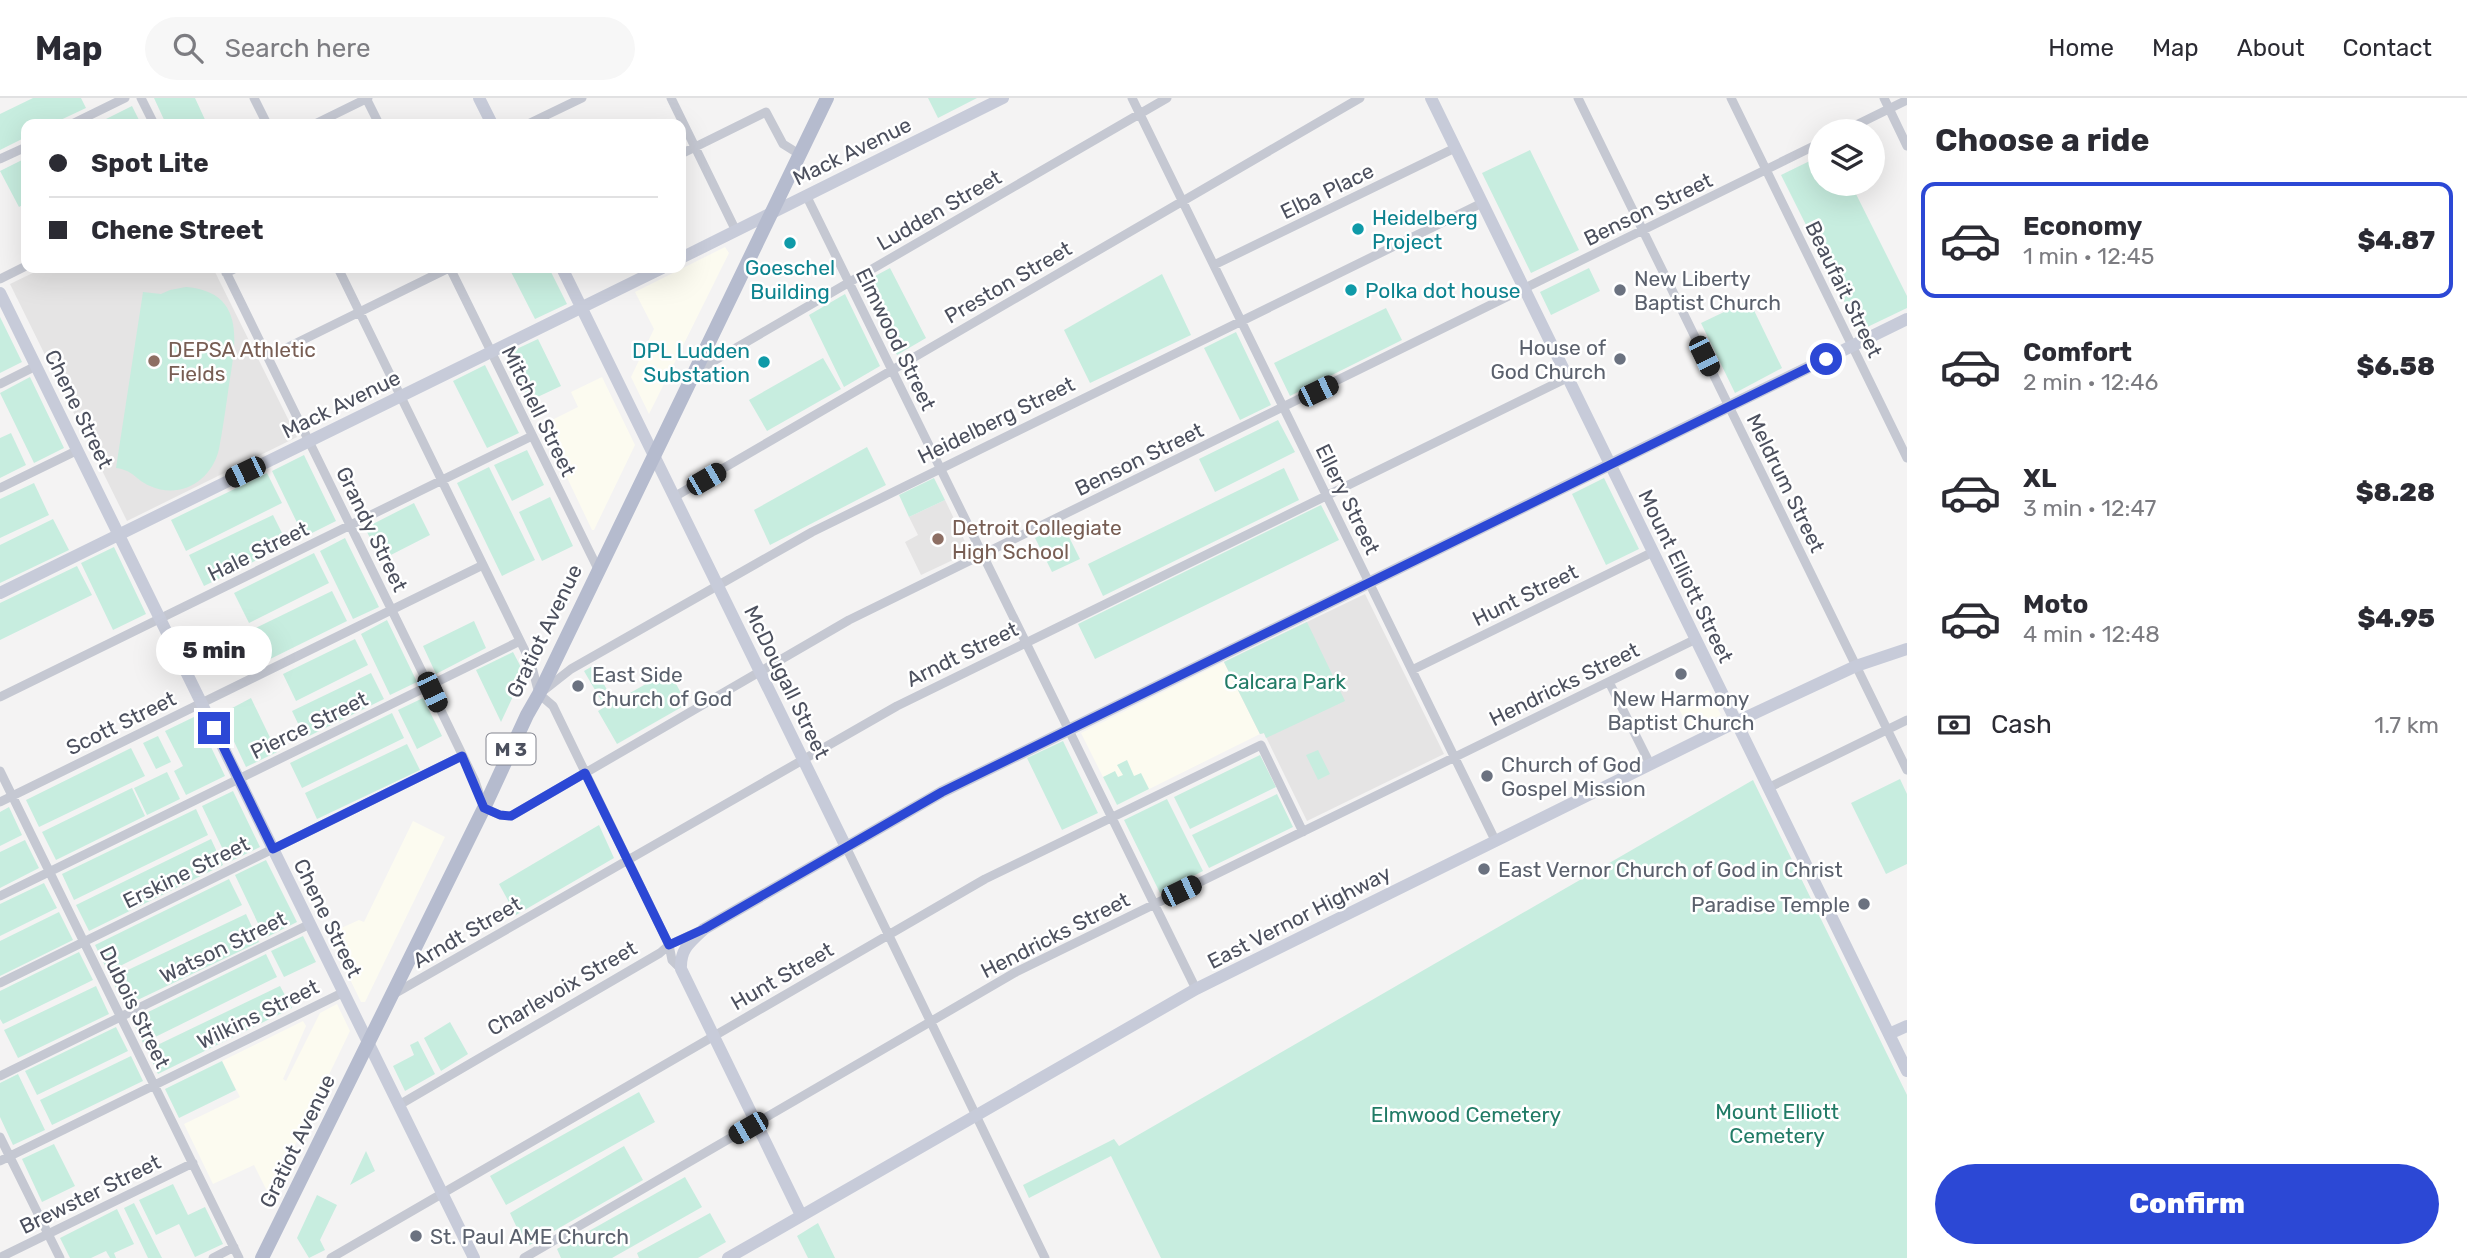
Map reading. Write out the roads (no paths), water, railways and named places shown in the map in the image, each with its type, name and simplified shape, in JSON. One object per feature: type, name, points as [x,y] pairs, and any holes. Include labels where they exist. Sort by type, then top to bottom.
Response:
[{"type":"main road","name":"Gratiot Avenue","points":[[262,1258],[484,808],[827,98]]},
{"type":"street","points":[[82,119],[125,98]]},
{"type":"street","points":[[141,98],[152,119]]},
{"type":"street","points":[[254,98],[264,119]]},
{"type":"street","points":[[325,119],[367,98],[377,119]]},
{"type":"street","points":[[479,98],[490,119]]},
{"type":"street","points":[[538,119],[582,98]]},
{"type":"street","points":[[670,98],[681,119]]},
{"type":"street","name":"Mack Avenue","points":[[686,256],[1003,98]]},
{"type":"street","name":"Ellery Street","points":[[1132,98],[1495,840]]},
{"type":"street","name":"Ludden Street","points":[[693,372],[1167,98]]},
{"type":"street","name":"Preston Street","points":[[674,497],[1360,98]]},
{"type":"street","name":"Mount Elliott Street","points":[[1431,98],[1907,1071]]},
{"type":"street","name":"Meldrum Street","points":[[1578,98],[1907,770]]},
{"type":"street","name":"Beaufait Street","points":[[1731,98],[1907,458]]},
{"type":"street","points":[[1884,98],[1907,146]]},
{"type":"street","points":[[1869,119],[1907,100]]},
{"type":"street","points":[[686,152],[766,112],[783,144],[799,154]]},
{"type":"street","points":[[686,128],[736,231]]},
{"type":"street","points":[[0,159],[21,148]]},
{"type":"street","name":"Elba Place","points":[[1214,265],[1455,148]]},
{"type":"street","name":"Benson Street","points":[[484,808],[500,815],[511,816],[849,621],[1808,149]]},
{"type":"street","name":"Elmwood Street","points":[[806,195],[1196,989]]},
{"type":"street","name":"Heidelberg Street","points":[[539,694],[571,669],[812,531],[1482,203]]},
{"type":"street","points":[[0,279],[21,268]]},
{"type":"street","name":"Grandy Street","points":[[226,273],[429,685],[484,808]]},
{"type":"street","points":[[340,273],[531,663],[539,694],[553,706],[669,945],[672,960],[681,970],[801,1216]]},
{"type":"street","points":[[268,357],[439,273]]},
{"type":"street","name":"Mitchell Street","points":[[452,273],[598,569]]},
{"type":"street","name":"McDougall Street","points":[[565,273],[1045,1258]]},
{"type":"street","name":"Mack Avenue","points":[[0,593],[652,273]]},
{"type":"street","name":"Chene Street","points":[[0,293],[474,1258]]},
{"type":"street","name":"Charlevoix Street","points":[[399,1105],[660,953],[669,945],[704,929],[942,792],[1907,319]]},
{"type":"street","points":[[0,384],[36,366]]},
{"type":"street","name":"Arndt Street","points":[[390,996],[897,706],[1567,378]]},
{"type":"street","name":"Hale Street","points":[[0,697],[532,436]]},
{"type":"street","points":[[0,488],[78,450]]},
{"type":"street","name":"Hunt Street","points":[[1412,670],[1653,552]]},
{"type":"street","name":"Scott Street","points":[[0,802],[483,565]]},
{"type":"street","name":"Hendricks Street","points":[[524,1258],[1016,972],[1696,639]]},
{"type":"street","name":"Pierce Street","points":[[0,896],[520,641]]},
{"type":"street","name":"East Vernor Highway","points":[[728,1258],[1196,989],[1736,722],[1856,666],[1907,649]]},
{"type":"street","points":[[1609,682],[1650,764]]},
{"type":"street","points":[[1768,788],[1907,720]]},
{"type":"street","name":"Hunt Street","points":[[331,1258],[985,879],[1261,744],[1303,832]]},
{"type":"street","name":"Erskine Street","points":[[0,983],[462,756]]},
{"type":"street","name":"Dubois Street","points":[[0,771],[239,1258]]},
{"type":"street","name":"Watson Street","points":[[0,1076],[310,924]]},
{"type":"street","points":[[681,970],[680,958],[683,950],[704,929]]},
{"type":"street","name":"Wilkins Street","points":[[5,1158],[344,992]]},
{"type":"street","points":[[1889,1034],[1907,1026]]},
{"type":"street","points":[[0,1137],[5,1158],[60,1258]]},
{"type":"street","name":"Brewster Street","points":[[4,1256],[193,1163]]},
{"type":"street","points":[[213,1258],[234,1247]]},
{"type":"place","name":"Heidelberg Project","points":[[1358,229]]},
{"type":"place","name":"Goeschel Building","points":[[790,243]]},
{"type":"place","name":"Polka dot house","points":[[1351,290]]},
{"type":"place","name":"New Liberty Baptist Church","points":[[1620,290]]},
{"type":"place","name":"House of God Church","points":[[1620,359]]},
{"type":"place","name":"DEPSA Athletic Fields","points":[[154,361]]},
{"type":"place","name":"DPL Ludden Substation","points":[[764,362]]},
{"type":"place","name":"Detroit Collegiate High School","points":[[938,539]]},
{"type":"place","name":"New Harmony Baptist Church","points":[[1681,674]]},
{"type":"place","name":"East Side Church of God","points":[[578,686]]},
{"type":"place","name":"Church of God Gospel Mission","points":[[1487,776]]},
{"type":"place","name":"East Vernor Church of God in Christ","points":[[1484,869]]},
{"type":"place","name":"Paradise Temple","points":[[1864,904]]},
{"type":"place","name":"St. Paul AME Church","points":[[416,1236]]},
{"type":"park label","name":"Calcara Park","points":[[1285,681]]},
{"type":"park label","name":"Elmwood Cemetery","points":[[1466,1114]]},
{"type":"park label","name":"Mount Elliott Cemetery","points":[[1777,1123]]}]
